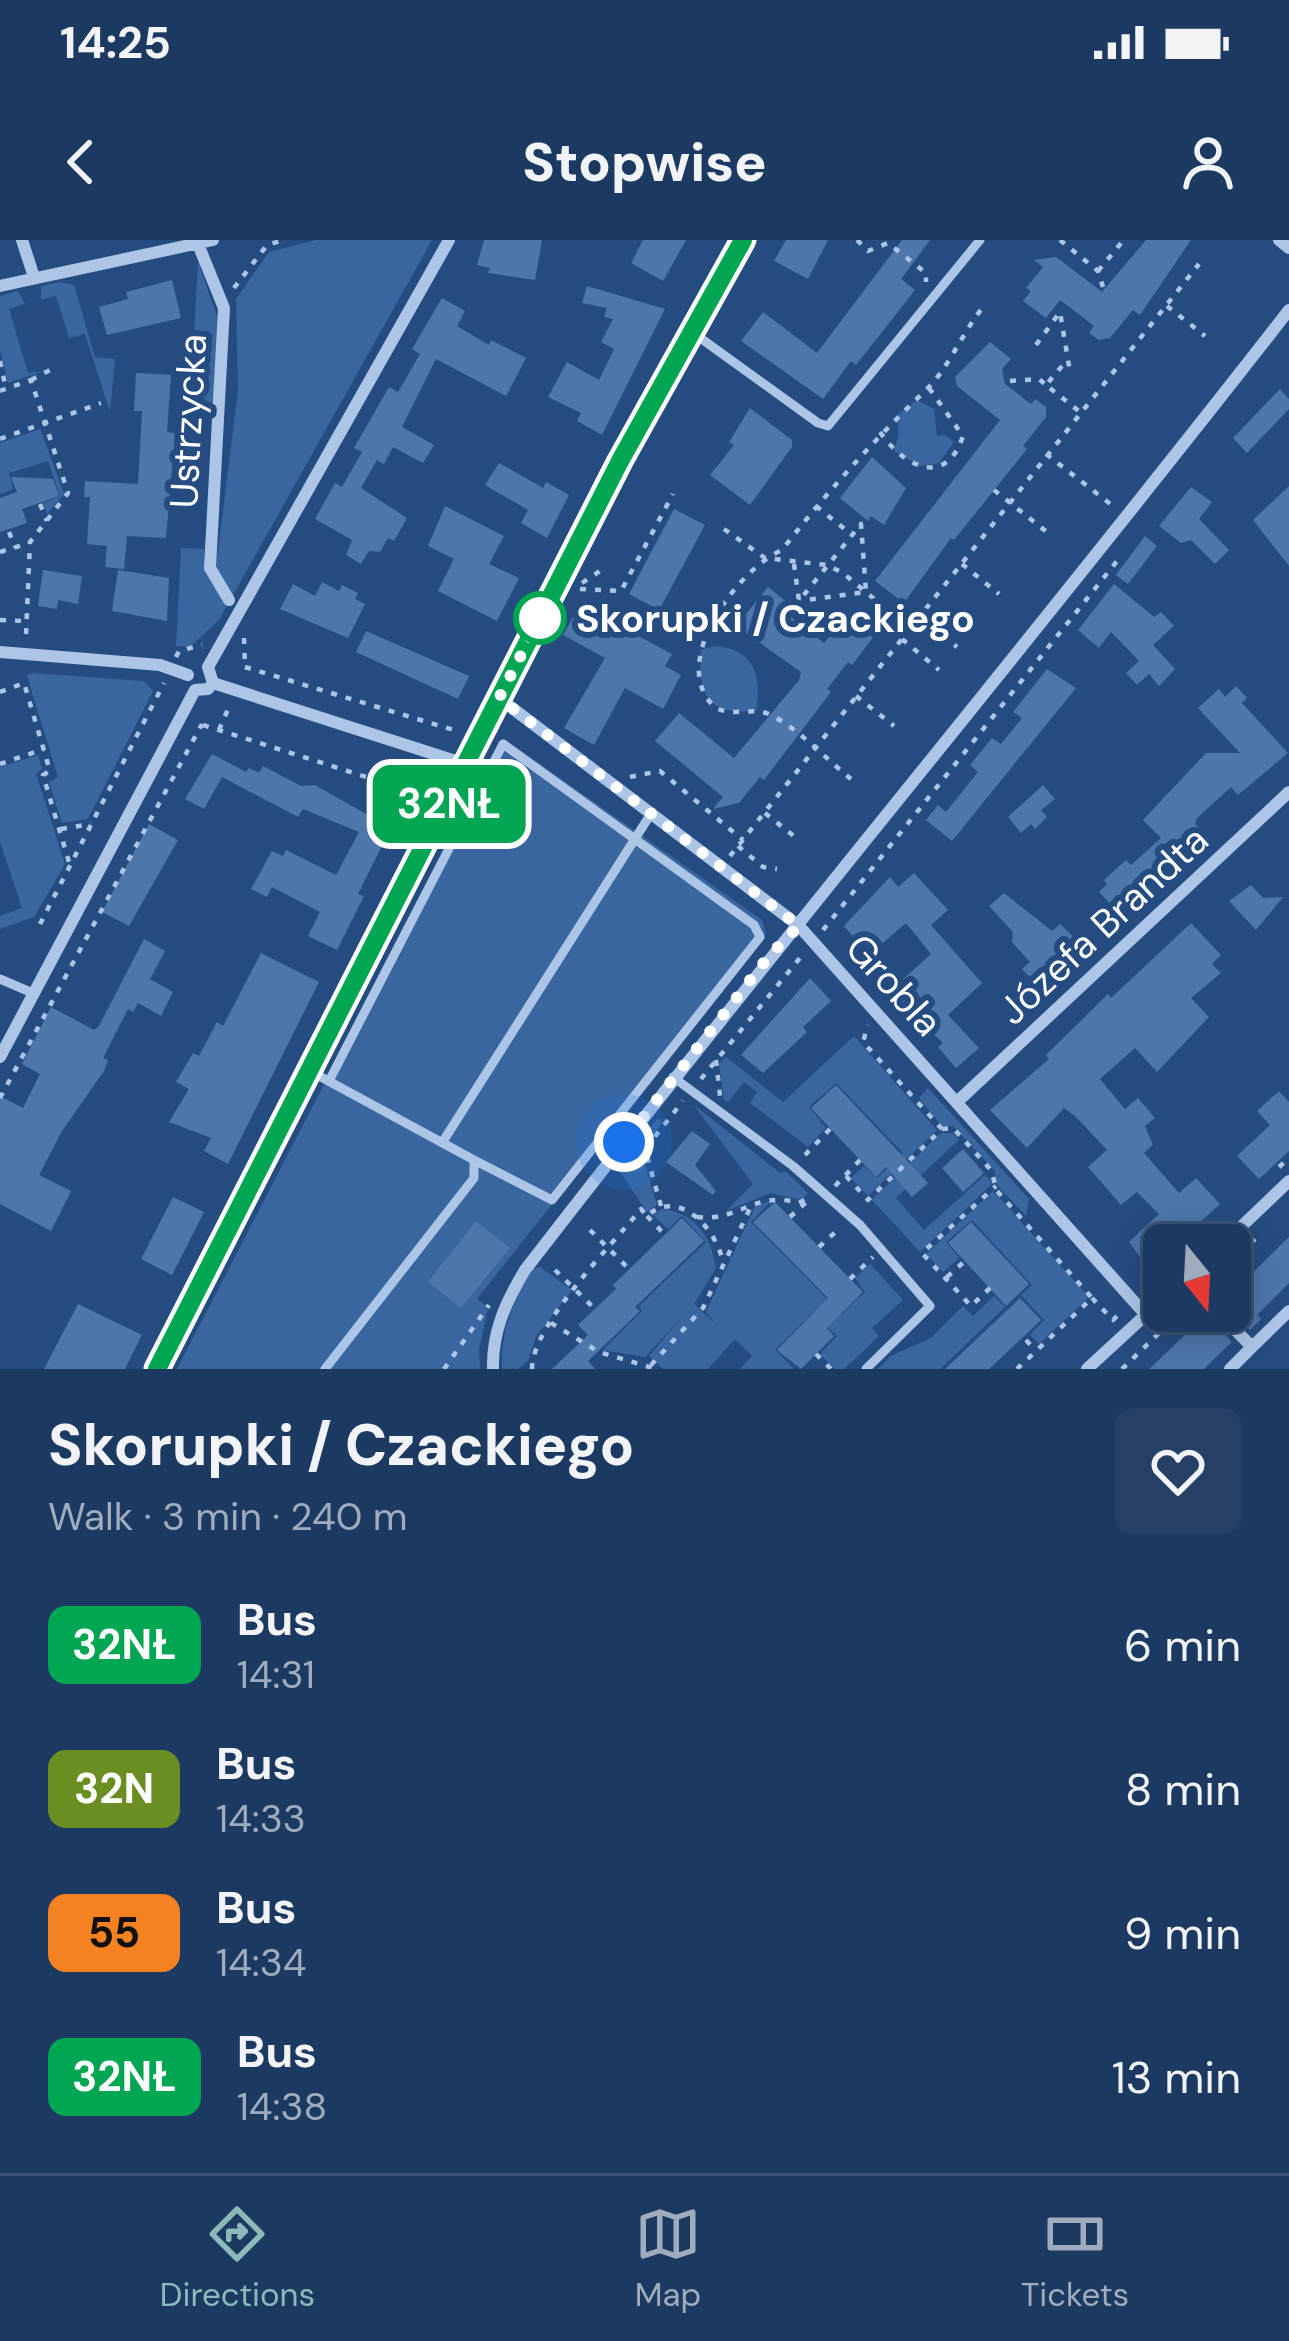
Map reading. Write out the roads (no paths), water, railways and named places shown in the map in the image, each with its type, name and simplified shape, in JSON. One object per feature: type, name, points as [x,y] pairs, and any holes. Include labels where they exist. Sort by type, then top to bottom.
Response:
[{"type":"street","points":[[22,240],[34,277]]},
{"type":"street","points":[[0,286],[213,240]]},
{"type":"street","points":[[213,683],[208,668],[449,240]]},
{"type":"street","points":[[157,1369],[319,1076],[465,764],[743,240]]},
{"type":"street","points":[[1279,240],[1289,248]]},
{"type":"street","name":"Ustrzycka","points":[[198,244],[224,308],[210,568],[229,601]]},
{"type":"street","points":[[494,1369],[492,1344],[506,1301],[525,1270],[769,956],[799,926],[1289,310]]},
{"type":"street","points":[[0,652],[171,668],[188,675],[195,690]]},
{"type":"street","points":[[188,675],[196,666],[208,668]]},
{"type":"street","points":[[195,690],[208,689],[213,683]]},
{"type":"street","points":[[213,683],[465,764]]},
{"type":"street","points":[[0,1057],[195,690]]},
{"type":"street","name":"Grobla","points":[[499,698],[799,926],[1137,1296],[1143,1309]]},
{"type":"street","name":"Józefa Brandta","points":[[958,1101],[1289,793]]},
{"type":"street","points":[[1244,1224],[1289,1181]]},
{"type":"street","points":[[1230,1369],[1289,1311]]},
{"type":"street","points":[[1098,1366],[1143,1318]]},
{"type":"street","points":[[1237,1332],[1252,1347]]},
{"type":"lane","points":[[692,332],[828,426],[980,240]]},
{"type":"lane","points":[[503,744],[754,926],[760,937],[552,1200],[319,1076],[503,744]]},
{"type":"lane","points":[[442,1143],[652,812]]},
{"type":"lane","points":[[0,979],[35,994]]},
{"type":"lane","points":[[674,1077],[793,1166],[851,1218],[930,1306],[866,1369]]},
{"type":"lane","points":[[325,1369],[474,1178],[473,1160]]},
{"type":"place","name":"Skorupki / Czackiego","points":[[540,618]]}]
